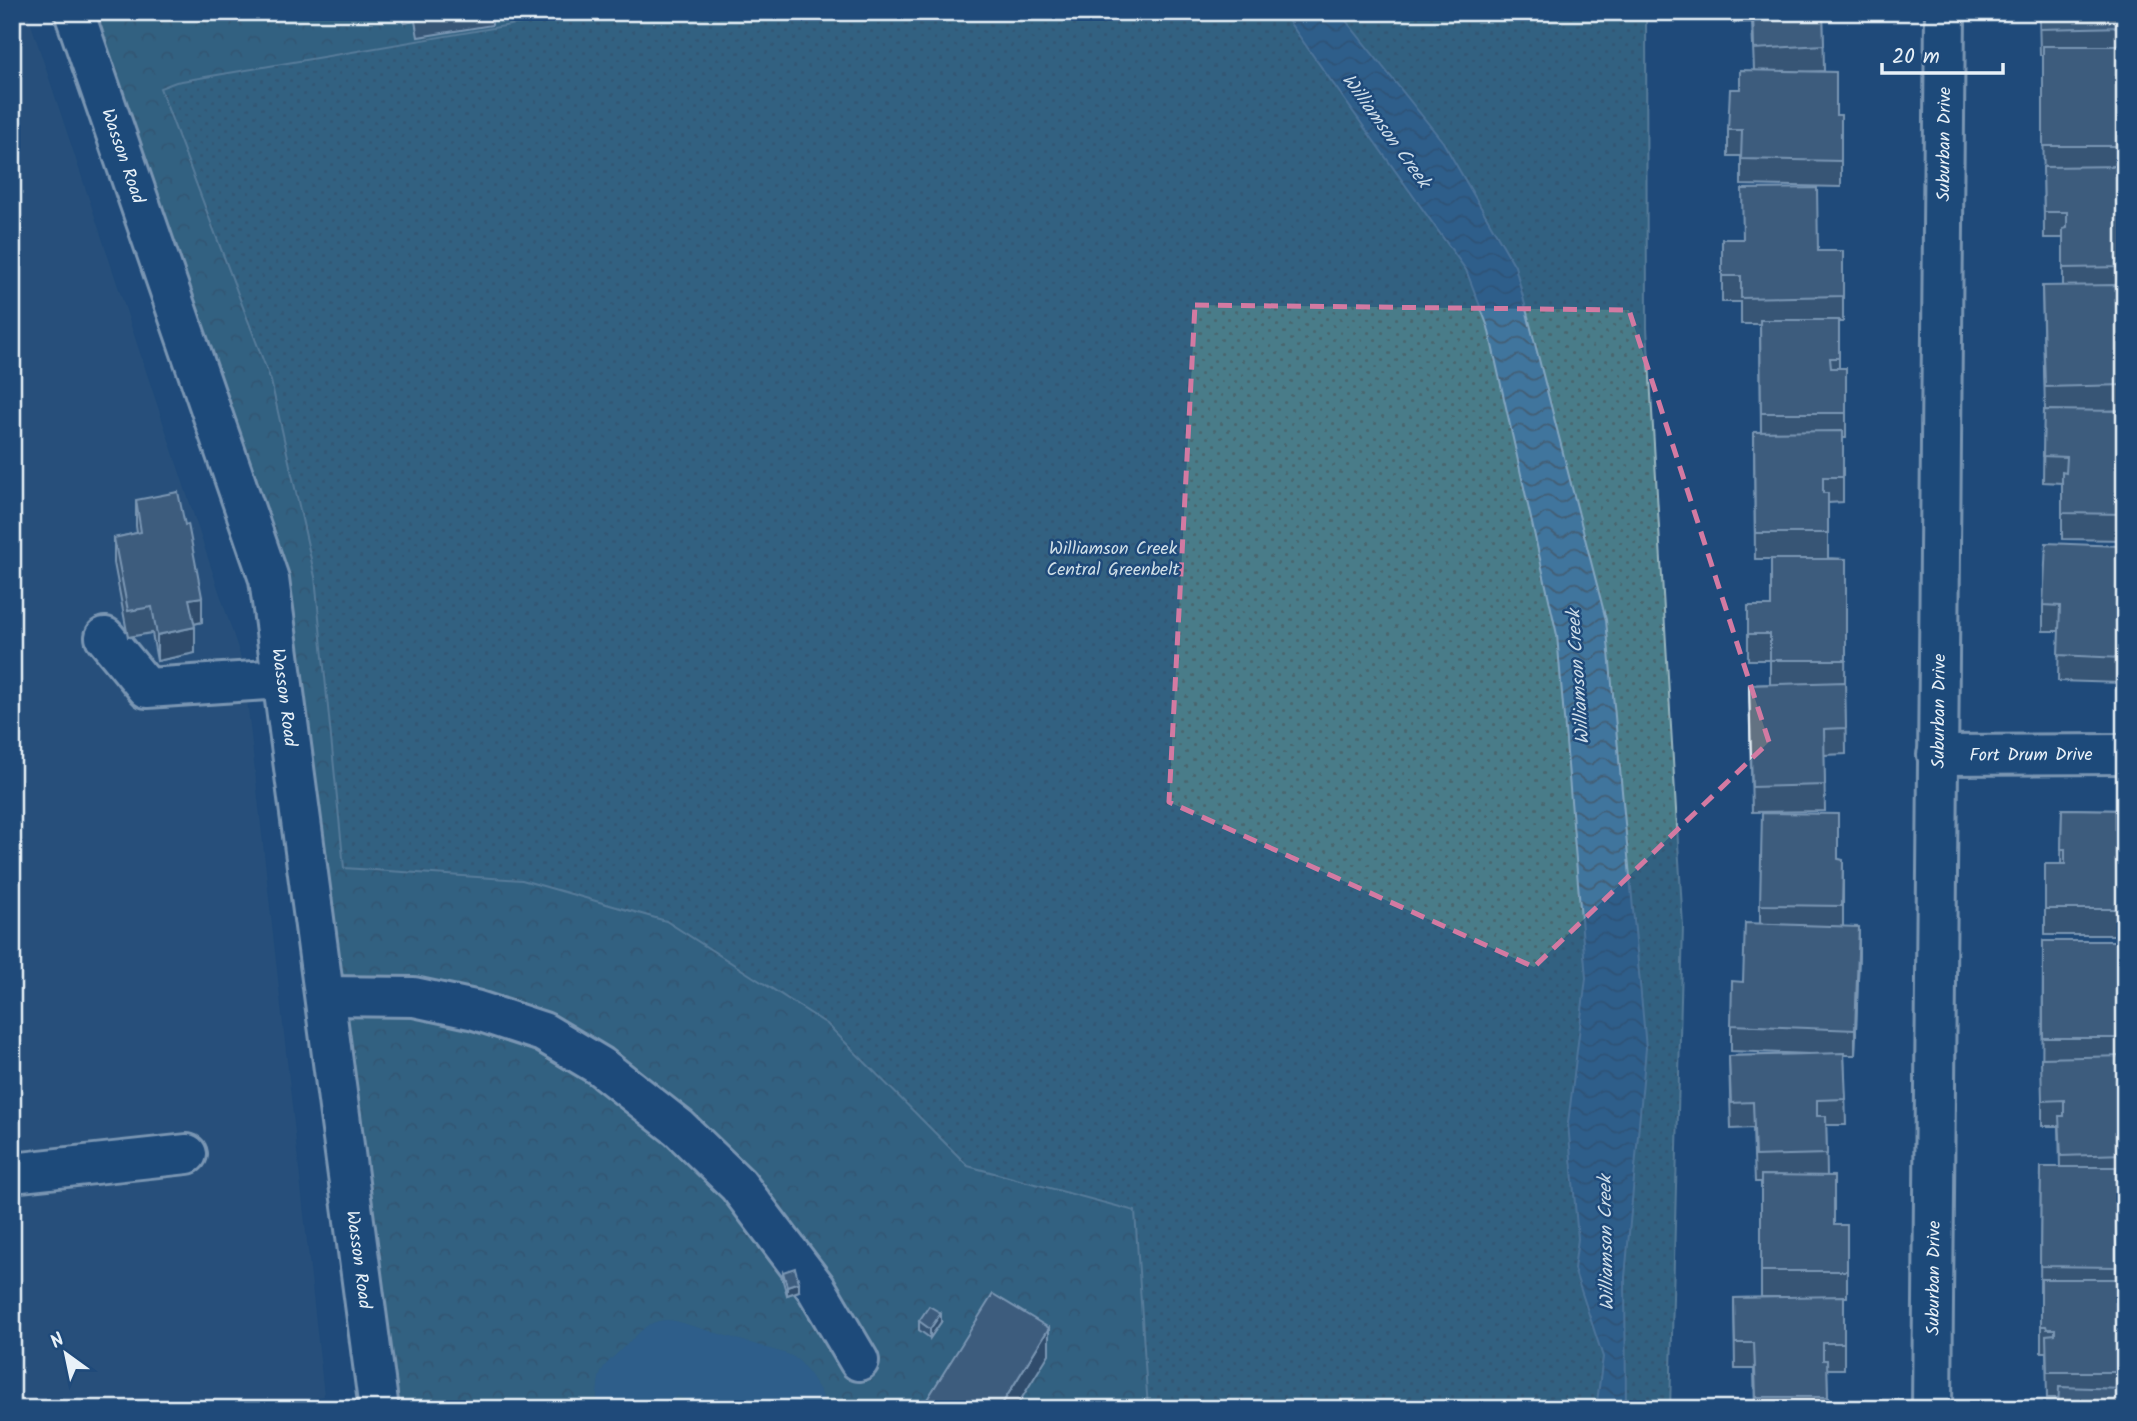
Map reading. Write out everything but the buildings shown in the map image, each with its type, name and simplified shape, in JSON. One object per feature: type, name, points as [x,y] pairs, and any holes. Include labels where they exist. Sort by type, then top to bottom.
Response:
[{"type":"street","name":"Wasson Road","points":[[74,12],[269,579],[378,1409]]},
{"type":"street","name":"Suburban Drive","points":[[1932,1409],[1944,12]]},
{"type":"street","points":[[105,637],[147,688],[282,679]]},
{"type":"street","name":"Fort Drum Drive","points":[[1937,755],[2125,754]]},
{"type":"street","points":[[325,996],[414,998],[475,1010],[543,1032],[600,1066],[679,1128],[738,1185],[816,1288],[859,1360]]},
{"type":"street","points":[[12,1172],[187,1154]]},
{"type":"highlighted area","points":[[1195,305],[1629,310],[1769,742],[1534,967],[1169,802]]},
{"type":"shaded area","points":[[12,12],[27,12],[243,664],[324,1396],[240,1409],[12,1409]]},
{"type":"green space","name":"Williamson Creek Central Greenbelt","points":[[74,12],[1520,12],[1662,1409],[378,1409],[269,579]]},
{"type":"green space","name":"Williamson Creek Central Greenbelt","points":[[587,12],[1646,12],[1647,328],[1683,926],[1670,1409],[1148,1409],[1135,1211],[968,1166],[827,1024],[666,921],[522,880],[344,868],[315,577],[271,381],[160,88],[176,82]]},
{"type":"water","name":"Williamson Creek","points":[[1282,12],[1339,12],[1443,142],[1515,266],[1606,620],[1646,1048],[1625,1277],[1626,1409],[1596,1409],[1603,1357],[1574,1269],[1578,1239],[1568,1123],[1586,978],[1557,635],[1488,327],[1466,270]]},
{"type":"waterway","points":[[632,1409],[634,1387],[667,1356],[775,1388],[789,1409]]}]
